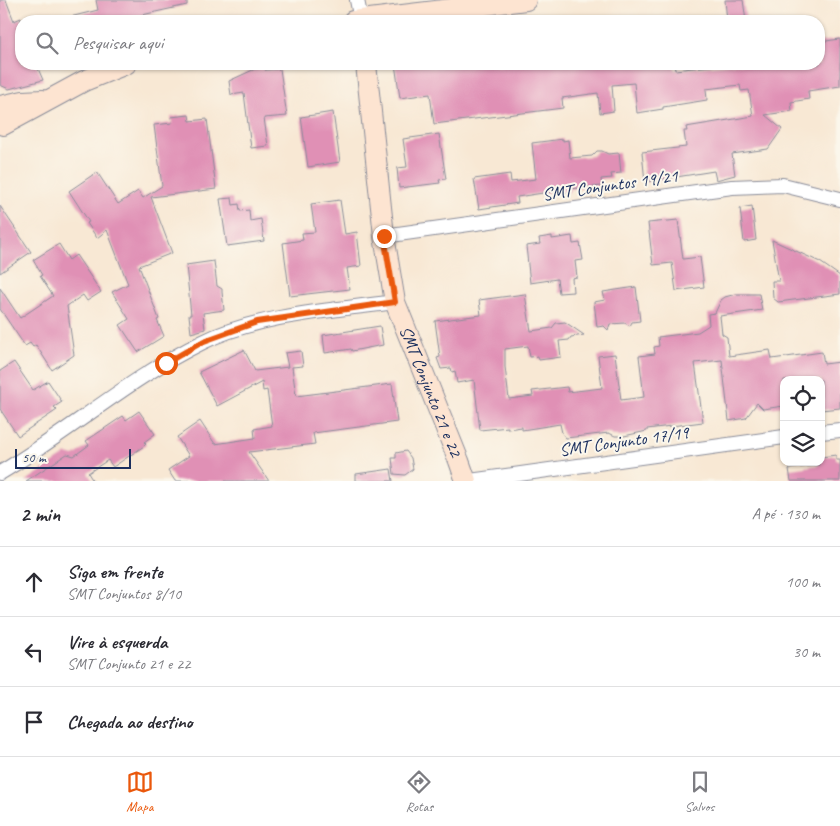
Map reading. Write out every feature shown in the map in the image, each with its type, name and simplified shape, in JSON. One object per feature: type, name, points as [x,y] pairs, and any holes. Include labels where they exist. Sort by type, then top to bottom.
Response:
[{"type":"street","points":[[357,0],[358,15]]},
{"type":"street","points":[[407,15],[526,0]]},
{"type":"street","points":[[1,117],[23,101],[48,100],[84,80],[110,70]]},
{"type":"street","name":"SMT Conjunto 21 e 22","points":[[367,70],[384,236],[395,302],[468,481]]},
{"type":"street","name":"SMT Conjuntos 19/21","points":[[384,236],[750,185],[783,185],[840,199]]},
{"type":"street","points":[[0,473],[26,458],[137,381],[204,341],[257,322],[395,302]]},
{"type":"street","points":[[825,432],[840,430]]},
{"type":"street","name":"SMT Conjunto 17/19","points":[[468,481],[780,438]]},
{"type":"building","points":[[0,0],[6,0],[15,21],[15,70],[39,70],[43,80],[9,89],[0,85]]},
{"type":"building","points":[[96,0],[187,0],[187,5],[142,15],[78,15],[98,10]]},
{"type":"building","points":[[725,0],[743,0],[745,15],[726,15]]},
{"type":"building","points":[[840,39],[840,86],[808,91],[809,99],[791,102],[792,111],[765,115],[782,129],[768,149],[732,154],[735,175],[716,180],[714,171],[645,182],[642,152],[686,147],[684,131],[687,131],[686,127],[753,116],[749,90],[741,91],[740,85],[706,89],[707,100],[637,113],[634,83],[612,85],[614,111],[600,113],[598,93],[562,98],[563,108],[434,124],[430,94],[400,98],[396,70],[825,70],[825,41]]},
{"type":"building","points":[[253,70],[280,70],[287,116],[264,118],[268,146],[251,148],[244,93],[231,95],[229,81]]},
{"type":"building","points":[[333,112],[340,162],[308,167],[301,117]]},
{"type":"building","points":[[189,115],[190,121],[207,119],[216,189],[151,197],[172,253],[139,266],[164,336],[138,352],[120,325],[129,319],[112,292],[128,284],[107,230],[97,238],[69,191],[97,172],[118,204],[138,191],[143,198],[162,186],[154,125],[172,123],[171,117]]},
{"type":"building","points":[[439,134],[446,179],[439,180],[440,183],[399,188],[397,168],[407,167],[403,139]]},
{"type":"building","points":[[563,139],[563,141],[568,140],[570,158],[592,156],[597,151],[608,154],[619,153],[621,173],[611,174],[612,178],[601,179],[602,186],[569,189],[570,192],[556,194],[556,191],[517,197],[518,203],[479,209],[474,179],[510,174],[511,182],[536,179],[532,143]]},
{"type":"building","points":[[232,198],[233,205],[239,204],[240,211],[249,210],[250,221],[261,219],[264,241],[227,246],[220,199]]},
{"type":"building","points":[[340,200],[345,234],[357,232],[361,266],[347,268],[350,289],[290,296],[283,243],[303,240],[302,233],[315,232],[311,204]]},
{"type":"building","points":[[0,206],[31,252],[0,273]]},
{"type":"building","points":[[752,206],[756,240],[744,242],[740,208]]},
{"type":"building","points":[[678,220],[683,259],[700,257],[704,287],[676,291],[672,263],[653,265],[648,223]]},
{"type":"building","points":[[552,236],[552,239],[572,236],[573,244],[580,243],[583,260],[575,261],[577,277],[572,278],[573,292],[559,293],[557,279],[530,283],[526,246],[540,244],[539,238]]},
{"type":"building","points":[[772,240],[820,262],[840,276],[840,294],[778,302],[773,298],[772,281],[779,281]]},
{"type":"building","points":[[59,244],[69,260],[76,255],[101,292],[87,301],[83,295],[67,306],[74,355],[52,370],[36,345],[33,347],[30,343],[25,346],[0,309],[0,288],[20,318],[53,296],[40,276],[42,275],[33,260]]},
{"type":"building","points":[[214,261],[217,286],[222,289],[224,310],[203,313],[205,329],[191,333],[186,265]]},
{"type":"building","points":[[636,287],[640,321],[632,322],[630,326],[625,323],[610,324],[608,330],[604,326],[597,327],[594,302],[605,300],[603,292]]},
{"type":"building","points":[[525,294],[531,331],[552,328],[556,323],[565,322],[584,335],[559,341],[561,357],[539,360],[538,356],[530,357],[528,346],[505,349],[509,399],[533,396],[532,391],[567,387],[568,392],[602,388],[598,356],[615,354],[621,400],[644,397],[639,356],[655,354],[654,347],[659,346],[658,337],[698,332],[709,325],[708,314],[715,313],[721,300],[725,297],[736,294],[759,294],[762,310],[720,316],[722,334],[727,337],[729,356],[770,350],[772,359],[822,352],[824,364],[840,362],[840,408],[825,410],[825,376],[780,376],[780,407],[763,409],[757,403],[746,418],[729,421],[722,360],[695,363],[703,422],[647,429],[647,431],[624,436],[615,436],[609,433],[566,438],[562,433],[560,424],[522,430],[522,427],[508,429],[508,427],[480,430],[474,380],[457,383],[455,371],[452,372],[451,368],[441,369],[437,358],[440,357],[435,321],[481,315],[479,300]]},
{"type":"building","points":[[380,326],[383,345],[352,351],[351,349],[325,353],[323,335]]},
{"type":"building","points":[[244,350],[255,371],[288,367],[285,353],[301,351],[303,366],[292,367],[296,396],[392,384],[397,422],[313,433],[315,444],[249,452],[269,481],[175,481],[168,470],[189,456],[177,437],[200,421],[215,444],[255,438],[254,429],[272,426],[267,390],[263,391],[262,382],[217,406],[199,372]]},
{"type":"building","points":[[14,362],[33,390],[48,381],[62,402],[54,407],[57,410],[18,436],[0,409],[0,371]]},
{"type":"building","points":[[139,411],[155,434],[144,442],[146,444],[144,446],[113,467],[108,460],[88,473],[93,481],[26,481],[67,454],[74,456],[89,445],[86,441],[123,416],[126,420]]},
{"type":"building","points":[[406,451],[411,458],[413,469],[405,475],[394,474],[392,458],[396,458],[396,453]]},
{"type":"building","points":[[836,455],[836,460],[840,460],[840,481],[791,481],[789,469],[825,466],[825,456]]},
{"type":"building","points":[[391,469],[393,481],[356,481],[356,474]]},
{"type":"route","points":[[166,363],[204,341],[257,322],[395,302],[384,236]]}]
